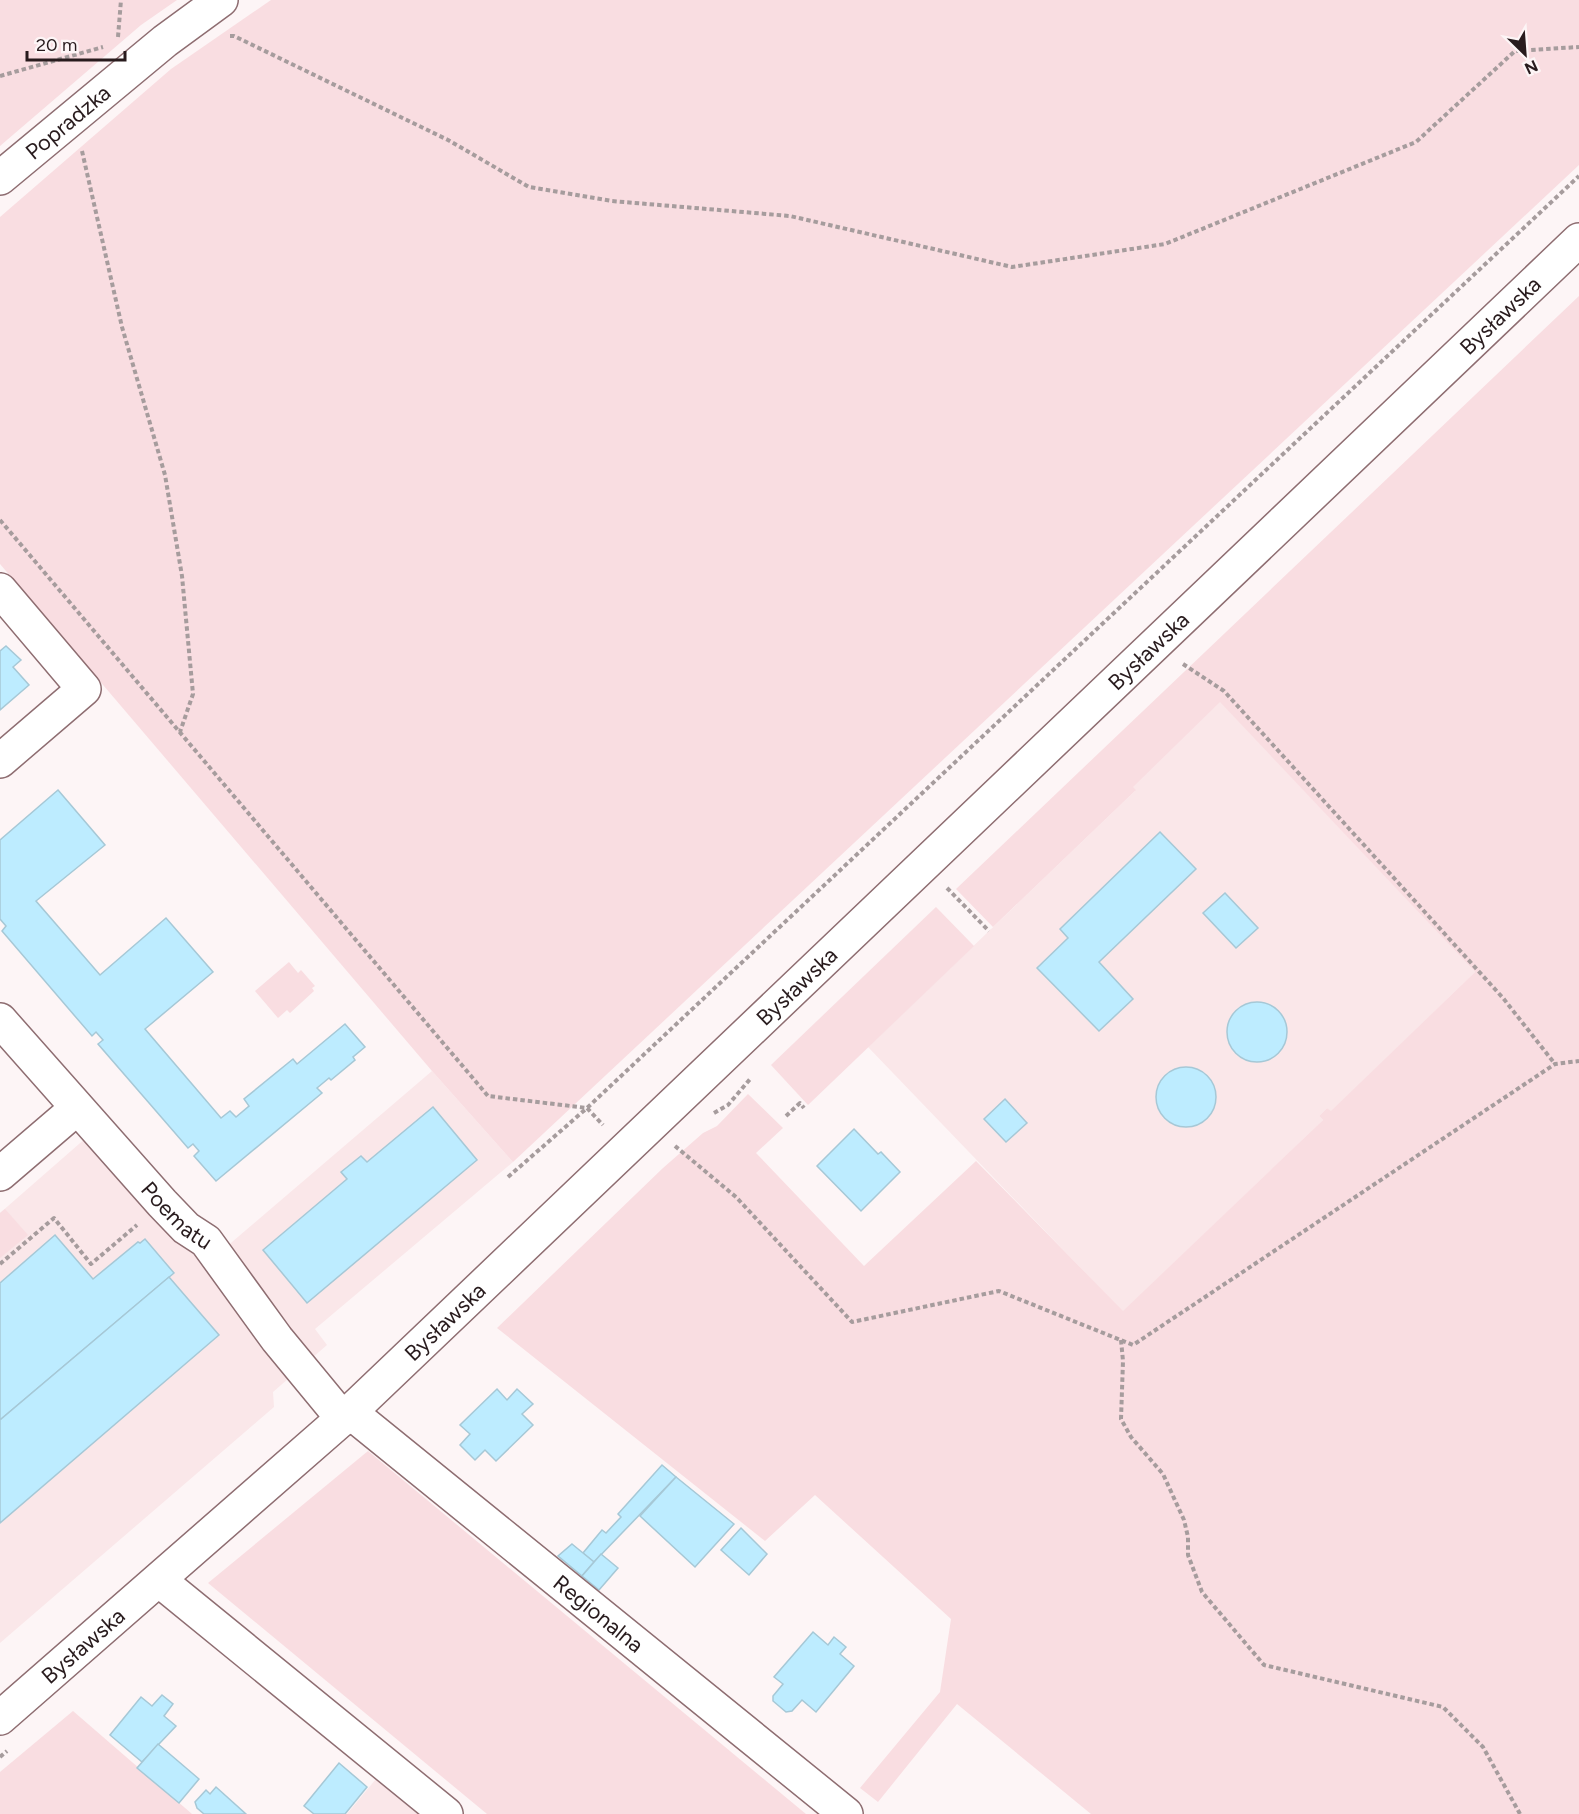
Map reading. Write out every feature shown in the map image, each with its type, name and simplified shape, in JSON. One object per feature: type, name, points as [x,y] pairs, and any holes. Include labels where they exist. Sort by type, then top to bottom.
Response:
[{"type":"street","name":"Popradzka","points":[[0,178],[165,41],[221,0]]},
{"type":"street","name":"Bysławska","points":[[0,1718],[346,1415],[1579,240]]},
{"type":"street","points":[[0,590],[84,689],[0,761]]},
{"type":"street","name":"Poematu","points":[[0,1020],[162,1203],[186,1228],[206,1242],[277,1339],[346,1415]]},
{"type":"street","points":[[0,1174],[77,1107]]},
{"type":"street","name":"Regionalna","points":[[346,1415],[846,1814]]},
{"type":"street","points":[[159,1580],[446,1814]]},
{"type":"path","points":[[107,88],[117,43],[121,0]]},
{"type":"path","points":[[223,37],[234,36],[448,140],[529,187],[612,201],[790,216],[1012,267],[1165,244],[1416,142],[1515,51],[1579,47]]},
{"type":"path","points":[[0,76],[106,46]]},
{"type":"path","points":[[80,142],[122,327],[165,475],[182,576],[193,694],[180,732]]},
{"type":"path","points":[[508,1177],[587,1108],[1579,176]]},
{"type":"path","points":[[0,520],[488,1096],[587,1108],[606,1128]]},
{"type":"path","points":[[1179,661],[1224,691],[1503,998],[1555,1064]]},
{"type":"path","points":[[945,885],[989,931]]},
{"type":"path","points":[[671,1142],[736,1197],[852,1322],[999,1291],[1133,1345],[1555,1064],[1579,1061]]},
{"type":"path","points":[[786,1116],[800,1103],[804,1108]]},
{"type":"path","points":[[0,1264],[54,1218],[92,1264],[162,1203]]},
{"type":"path","points":[[1121,1340],[1123,1361],[1120,1419],[1131,1437],[1163,1474],[1184,1520],[1188,1537],[1188,1555],[1202,1592],[1228,1624],[1247,1642],[1264,1665],[1443,1707],[1483,1747],[1520,1814]]},
{"type":"shaded area","points":[[0,0],[177,0],[141,25],[0,146]]},
{"type":"shaded area","points":[[271,0],[1579,0],[1579,165],[513,1162],[432,1071],[0,564],[0,217],[171,69]]},
{"type":"shaded area","points":[[1579,296],[1579,1814],[1091,1814],[957,1704],[878,1802],[860,1788],[940,1692],[951,1619],[815,1495],[765,1541],[497,1328],[663,1168],[703,1133],[717,1126],[748,1094],[783,1128],[756,1153],[864,1266],[976,1161],[1123,1311],[1323,1120],[1319,1116],[1327,1108],[1331,1111],[1475,972],[1220,702],[1133,787],[1136,790],[993,927],[956,889]]},
{"type":"shaded area","points":[[1220,701],[1475,972],[1331,1112],[1327,1108],[1319,1116],[1323,1120],[1123,1312],[868,1047],[1135,791],[1132,787]]},
{"type":"shaded area","points":[[936,907],[974,946],[808,1105],[771,1065]]},
{"type":"shaded area","points":[[289,962],[298,973],[301,970],[315,986],[312,988],[314,991],[290,1013],[287,1010],[278,1018],[255,991]]},
{"type":"shaded area","points":[[432,1071],[513,1162],[315,1329],[327,1345],[273,1392],[274,1407],[0,1643],[0,1213],[87,1137],[211,1262]]},
{"type":"shaded area","points":[[5,1209],[28,1235],[0,1258],[0,1213]]},
{"type":"shaded area","points":[[368,1451],[806,1814],[487,1814],[208,1583]]},
{"type":"shaded area","points":[[73,1711],[192,1814],[0,1814],[0,1772]]},
{"type":"shaded area","points":[[376,1779],[419,1814],[347,1814]]},
{"type":"building","points":[[6,646],[21,660],[13,667],[29,685],[0,710],[0,651]]},
{"type":"building","points":[[58,790],[105,845],[36,901],[100,975],[166,918],[213,972],[145,1029],[221,1118],[230,1111],[236,1117],[249,1106],[244,1099],[293,1059],[297,1064],[345,1024],[365,1047],[353,1057],[355,1060],[331,1080],[329,1078],[317,1088],[322,1093],[216,1181],[194,1156],[199,1151],[193,1144],[188,1148],[98,1044],[103,1040],[96,1032],[92,1036],[2,931],[6,926],[0,919],[0,840]]},
{"type":"building","points":[[1160,832],[1196,869],[1099,962],[1133,999],[1099,1031],[1037,968],[1068,938],[1060,929]]},
{"type":"building","points":[[1225,893],[1258,928],[1236,948],[1203,913]]},
{"type":"building","points":[[1251,1002],[1263,1002],[1274,1007],[1282,1015],[1287,1032],[1285,1044],[1274,1057],[1263,1062],[1251,1062],[1240,1057],[1232,1049],[1227,1038],[1227,1026],[1232,1015],[1240,1007]]},
{"type":"building","points":[[1180,1067],[1192,1067],[1203,1072],[1211,1080],[1216,1097],[1214,1109],[1203,1122],[1192,1127],[1180,1127],[1169,1122],[1161,1114],[1156,1103],[1156,1091],[1161,1080],[1169,1072]]},
{"type":"building","points":[[1005,1099],[1027,1123],[1006,1142],[984,1119]]},
{"type":"building","points":[[433,1107],[477,1160],[307,1303],[263,1250],[347,1179],[341,1172],[361,1156],[367,1162]]},
{"type":"building","points":[[854,1129],[878,1154],[881,1152],[900,1172],[861,1211],[817,1166]]},
{"type":"building","points":[[55,1235],[93,1279],[138,1242],[145,1239],[174,1273],[0,1420],[0,1283]]},
{"type":"building","points":[[169,1277],[219,1335],[0,1523],[0,1420]]},
{"type":"building","points":[[497,1389],[507,1400],[517,1389],[533,1404],[522,1414],[533,1425],[496,1461],[485,1450],[475,1460],[460,1445],[470,1434],[460,1425]]},
{"type":"building","points":[[662,1465],[676,1477],[594,1562],[583,1553],[602,1530],[606,1533],[621,1517],[618,1514]]},
{"type":"building","points":[[676,1477],[734,1524],[695,1567],[640,1516]]},
{"type":"building","points":[[741,1528],[767,1554],[749,1575],[721,1550]]},
{"type":"building","points":[[572,1544],[594,1562],[582,1576],[558,1556]]},
{"type":"building","points":[[601,1554],[618,1568],[599,1590],[582,1576]]},
{"type":"building","points":[[813,1632],[828,1645],[834,1637],[846,1647],[840,1654],[854,1666],[816,1712],[802,1700],[792,1711],[786,1712],[773,1701],[773,1696],[783,1684],[774,1677]]},
{"type":"building","points":[[162,1695],[173,1704],[164,1716],[176,1726],[142,1762],[110,1735],[141,1697],[152,1706]]},
{"type":"building","points":[[158,1744],[199,1779],[179,1803],[137,1768]]},
{"type":"building","points":[[339,1763],[367,1787],[345,1814],[314,1814],[304,1806]]},
{"type":"building","points":[[216,1787],[246,1814],[204,1814],[197,1808],[195,1802],[206,1790],[210,1794]]}]
